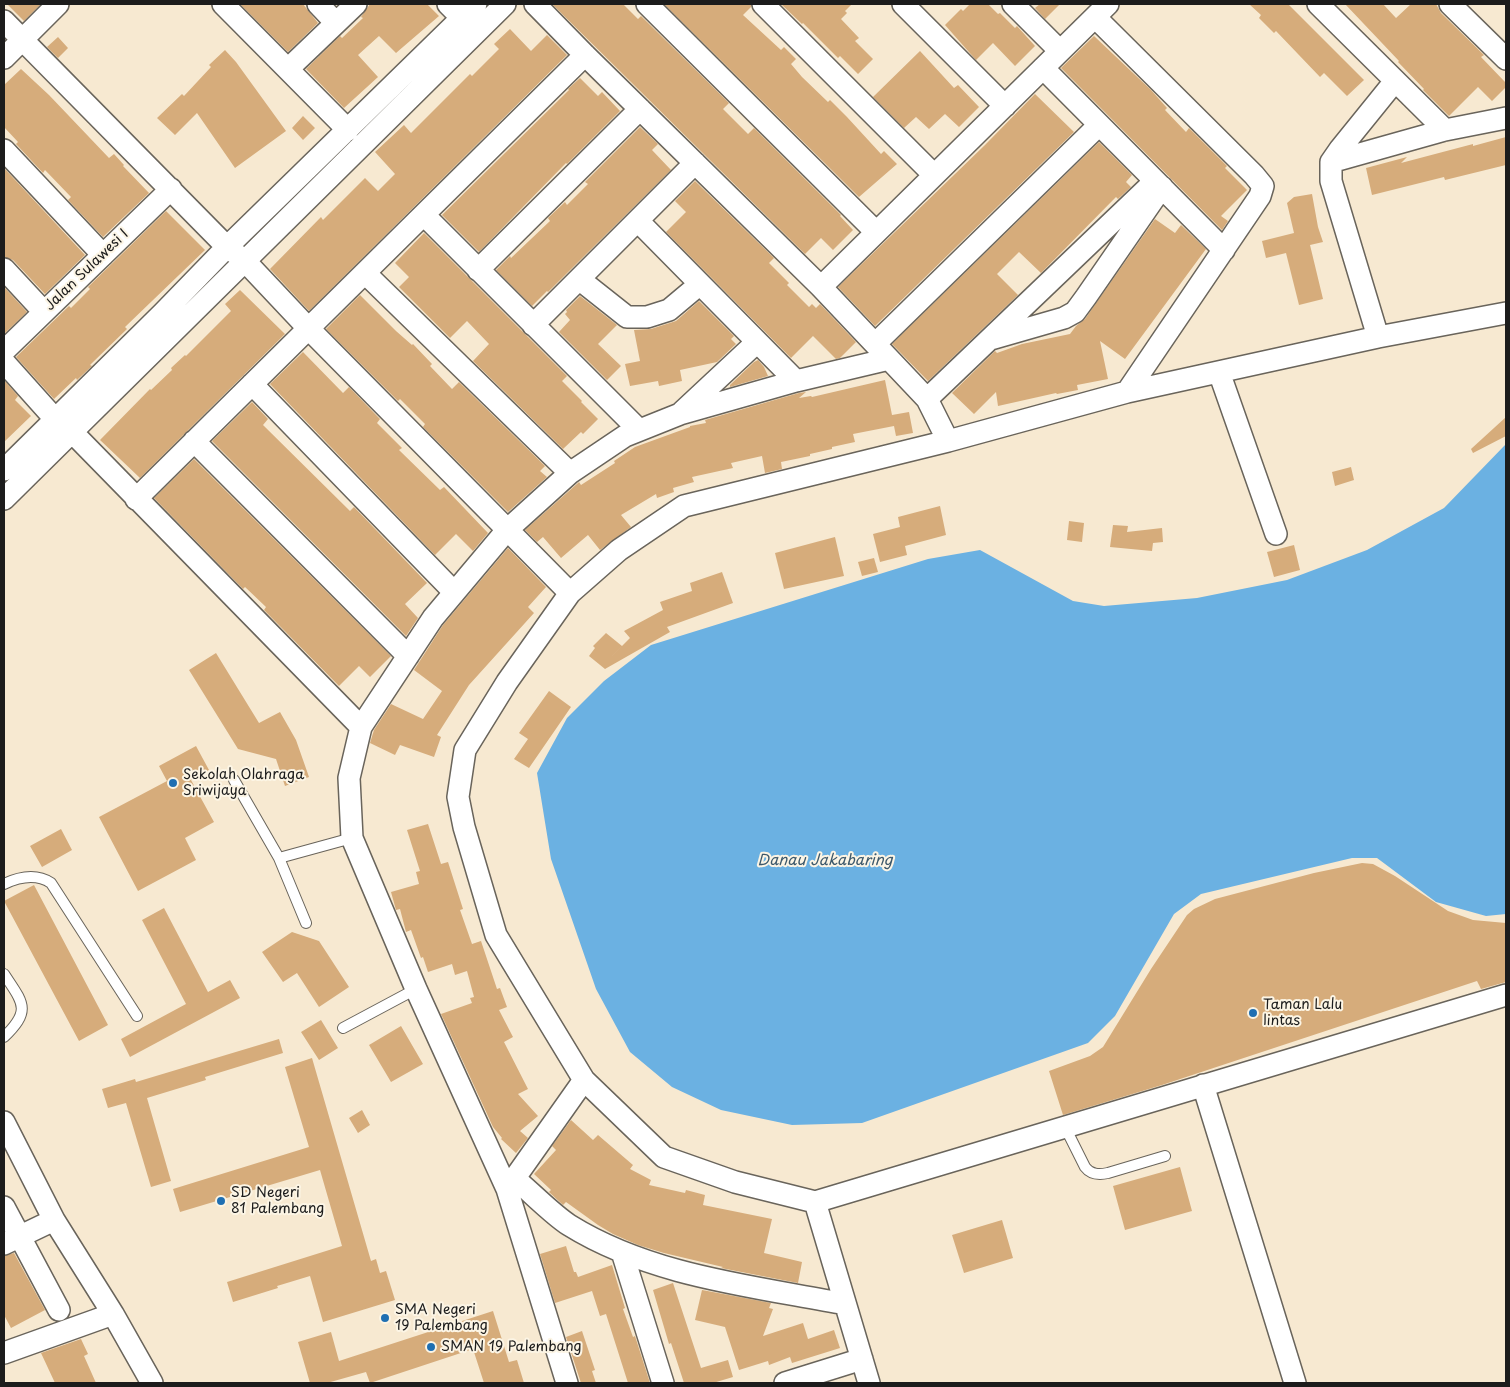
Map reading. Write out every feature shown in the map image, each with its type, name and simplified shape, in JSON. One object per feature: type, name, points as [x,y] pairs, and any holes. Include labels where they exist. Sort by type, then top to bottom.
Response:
[{"type":"street","points":[[4,58],[58,4]]},
{"type":"street","points":[[223,4],[348,130]]},
{"type":"street","points":[[318,4],[336,23]]},
{"type":"street","points":[[288,69],[356,4]]},
{"type":"street","points":[[4,470],[64,426],[244,260],[505,4]]},
{"type":"street","points":[[535,4],[821,287],[927,398],[948,441]]},
{"type":"street","points":[[647,4],[876,232]]},
{"type":"street","points":[[763,4],[934,175]]},
{"type":"street","points":[[903,4],[1004,106]]},
{"type":"street","points":[[1013,4],[1060,51]]},
{"type":"street","points":[[1318,4],[1444,130]]},
{"type":"street","points":[[1450,4],[1506,59]]},
{"type":"street","points":[[4,499],[64,426],[227,247],[348,130],[462,8]]},
{"type":"street","points":[[821,287],[1102,10],[1263,186],[1260,196],[1127,392]]},
{"type":"street","points":[[4,21],[227,247],[244,260],[309,329],[570,594]]},
{"type":"street","points":[[136,499],[585,55]]},
{"type":"street","points":[[1043,68],[1224,250]]},
{"type":"street","points":[[1378,337],[1332,181],[1331,162],[1395,81]]},
{"type":"street","points":[[478,270],[640,109]]},
{"type":"street","points":[[1331,162],[1444,130],[1506,118]]},
{"type":"street","points":[[567,1383],[511,1184],[416,989],[352,838],[349,778],[361,726],[433,618],[454,592],[507,530],[570,473],[625,436],[638,430],[680,414],[796,381],[882,352],[1099,125]]},
{"type":"street","points":[[4,150],[103,255]]},
{"type":"street","points":[[533,325],[695,164]]},
{"type":"street","points":[[987,340],[1064,318],[1075,312],[1158,184]]},
{"type":"street","points":[[927,398],[987,340],[1158,184]]},
{"type":"street","name":"Jalan Sulawesi I","points":[[4,351],[171,189]]},
{"type":"street","points":[[424,215],[638,430]]},
{"type":"street","points":[[638,221],[796,381]]},
{"type":"street","points":[[4,269],[44,312]]},
{"type":"street","points":[[366,273],[570,473]]},
{"type":"street","points":[[579,279],[627,317],[647,317],[669,310],[700,284]]},
{"type":"street","points":[[1506,313],[1378,337],[1127,392],[948,441],[684,506],[619,550],[570,594],[506,682],[465,750],[458,797],[464,827],[496,935],[584,1080],[664,1157],[735,1182],[815,1202],[1506,995]]},
{"type":"street","points":[[680,414],[757,342]]},
{"type":"street","points":[[4,362],[64,426],[361,726]]},
{"type":"street","points":[[1219,372],[1276,534]]},
{"type":"street","points":[[252,384],[454,592]]},
{"type":"street","points":[[194,441],[408,656]]},
{"type":"street","points":[[511,1184],[584,1080]]},
{"type":"street","points":[[1203,1085],[1296,1383]]},
{"type":"street","points":[[4,1122],[54,1220],[113,1314],[152,1383]]},
{"type":"street","points":[[511,1184],[568,1224],[622,1252],[691,1274],[845,1304]]},
{"type":"street","points":[[815,1202],[869,1383]]},
{"type":"street","points":[[4,1207],[12,1241],[59,1310]]},
{"type":"street","points":[[12,1241],[54,1220]]},
{"type":"street","points":[[622,1252],[663,1383]]},
{"type":"street","points":[[4,1353],[113,1314]]},
{"type":"street","points":[[785,1383],[862,1359]]},
{"type":"lane","points":[[234,780],[279,858],[306,922]]},
{"type":"lane","points":[[279,858],[352,838]]},
{"type":"lane","points":[[4,884],[24,877],[35,877],[51,883],[137,1016]]},
{"type":"lane","points":[[4,974],[23,1010],[19,1021],[4,1037]]},
{"type":"lane","points":[[343,1028],[416,989]]},
{"type":"lane","points":[[1065,1127],[1085,1168],[1088,1172],[1098,1175],[1108,1174],[1165,1156]]},
{"type":"water","name":"Danau Jakabaring","points":[[1506,444],[1506,914],[1486,916],[1436,902],[1377,858],[1352,858],[1201,894],[1174,914],[1115,1016],[1088,1043],[862,1123],[792,1125],[721,1110],[672,1087],[630,1052],[596,989],[551,859],[537,773],[567,718],[604,681],[651,645],[928,559],[980,550],[1073,601],[1104,606],[1197,598],[1287,580],[1367,550],[1444,508]]},
{"type":"building","points":[[7,4],[41,4],[24,21]]},
{"type":"building","points":[[240,4],[303,4],[318,23],[288,52]]},
{"type":"building","points":[[370,4],[427,4],[439,16],[396,53],[379,36],[358,55],[378,77],[344,108],[306,69],[340,36],[342,38],[363,18],[361,17]]},
{"type":"building","points":[[552,4],[623,4],[638,19],[641,16],[729,103],[723,109],[748,134],[754,128],[841,215],[853,230],[833,250],[821,238],[805,254]]},
{"type":"building","points":[[664,4],[751,4],[751,7],[743,15],[781,50],[784,47],[796,59],[791,64],[802,77],[828,102],[830,100],[881,154],[884,151],[897,164],[859,197]]},
{"type":"building","points":[[781,4],[852,4],[845,11],[847,13],[841,19],[859,38],[855,41],[873,59],[858,74],[840,56],[838,58]]},
{"type":"building","points":[[970,4],[988,4],[1015,28],[1017,26],[1035,46],[1015,66],[993,43],[976,60],[945,25],[961,9],[963,11]]},
{"type":"building","points":[[1040,4],[1060,4],[1045,19],[1035,8]]},
{"type":"building","points":[[1249,4],[1288,4],[1364,80],[1347,96],[1324,73],[1320,77],[1276,31],[1274,33],[1259,18],[1261,15]]},
{"type":"building","points":[[1345,4],[1383,4],[1396,18],[1411,4],[1436,4],[1441,13],[1484,55],[1481,57],[1506,83],[1506,87],[1492,101],[1478,87],[1449,116]]},
{"type":"building","points":[[510,29],[531,51],[547,35],[567,55],[309,311],[270,269],[321,217],[323,220],[365,178],[378,191],[395,174],[375,152],[404,125],[411,133],[470,74],[472,76],[499,49],[494,44]]},
{"type":"building","points":[[1094,36],[1151,90],[1167,108],[1165,110],[1186,132],[1189,128],[1227,166],[1225,168],[1247,190],[1221,216],[1228,221],[1222,230],[1061,68]]},
{"type":"building","points":[[58,37],[68,48],[58,58],[47,47]]},
{"type":"building","points":[[225,50],[236,62],[286,131],[235,168],[197,113],[175,135],[157,118],[182,94],[184,96],[211,67],[209,65]]},
{"type":"building","points":[[920,51],[954,88],[958,85],[979,107],[959,127],[945,114],[929,129],[916,117],[904,128],[873,97]]},
{"type":"building","points":[[21,69],[49,95],[109,158],[114,154],[149,193],[103,237],[68,200],[71,197],[45,170],[43,173],[16,144],[18,142],[4,127],[4,85]]},
{"type":"building","points":[[580,78],[598,96],[602,92],[620,111],[479,252],[442,215]]},
{"type":"building","points":[[1035,94],[1074,132],[875,326],[838,287]]},
{"type":"building","points":[[303,116],[315,128],[303,140],[292,128]]},
{"type":"building","points":[[640,127],[658,144],[652,150],[671,170],[532,306],[496,270],[550,221],[548,218],[565,202],[567,205],[588,184],[585,182]]},
{"type":"building","points":[[1506,137],[1506,165],[1445,180],[1444,177],[1372,195],[1366,168],[1407,157],[1401,163]]},
{"type":"building","points":[[1099,142],[1132,175],[1126,182],[1131,187],[1118,199],[1116,197],[1041,273],[1019,252],[997,274],[1018,295],[928,381],[892,344]]},
{"type":"building","points":[[4,168],[85,255],[45,294],[13,260],[4,257]]},
{"type":"building","points":[[695,181],[774,258],[769,263],[809,307],[812,304],[816,308],[820,304],[856,342],[840,358],[836,359],[813,336],[791,358],[666,232],[686,212],[675,201]]},
{"type":"building","points":[[1312,194],[1318,227],[1323,242],[1310,245],[1323,299],[1299,305],[1286,253],[1266,258],[1262,241],[1294,233],[1287,203],[1294,197]]},
{"type":"building","points":[[166,211],[205,250],[125,327],[127,329],[90,365],[92,366],[54,399],[16,357],[69,306],[71,308],[90,289],[88,287]]},
{"type":"building","points":[[1155,219],[1175,233],[1181,225],[1206,249],[1125,359],[1100,341],[1108,379],[1077,385],[1078,390],[998,406],[996,392],[974,414],[952,393],[995,351],[997,353],[1022,344],[1070,334],[1085,319]]},
{"type":"building","points":[[424,233],[567,376],[562,381],[598,419],[583,434],[581,432],[563,449],[473,361],[489,344],[467,321],[450,338],[399,287],[409,277],[395,263]]},
{"type":"building","points":[[4,287],[27,312],[4,334]]},
{"type":"building","points":[[240,290],[285,334],[140,478],[100,440],[231,311],[225,304]]},
{"type":"building","points":[[360,295],[396,331],[413,344],[432,364],[430,366],[452,389],[459,382],[545,466],[540,471],[547,477],[508,512],[423,427],[425,424],[400,399],[398,401],[326,329]]},
{"type":"building","points":[[580,296],[617,325],[598,344],[621,366],[607,380],[559,332],[570,320],[565,314],[566,310]]},
{"type":"building","points":[[699,301],[734,336],[731,339],[736,344],[717,362],[680,370],[682,381],[659,386],[658,381],[630,386],[625,364],[640,361],[634,330],[651,329],[676,321]]},
{"type":"building","points":[[303,352],[343,393],[349,387],[380,419],[377,423],[402,448],[399,450],[440,490],[444,487],[488,533],[473,551],[456,534],[435,555],[270,384]]},
{"type":"building","points":[[758,360],[768,376],[730,387],[730,385]]},
{"type":"building","points":[[4,380],[18,396],[15,400],[31,416],[4,442]]},
{"type":"building","points":[[885,380],[892,415],[909,412],[913,433],[896,436],[894,426],[853,434],[855,442],[832,447],[832,449],[810,454],[810,456],[781,462],[782,469],[765,473],[762,456],[731,463],[733,468],[692,477],[694,482],[673,488],[674,492],[657,498],[656,494],[621,515],[631,527],[600,550],[588,535],[561,558],[543,537],[537,542],[525,530],[579,482],[581,485],[615,463],[614,461],[635,447],[690,426],[706,423],[705,420],[799,393],[806,392],[799,398],[812,397]]},
{"type":"building","points":[[252,402],[268,419],[263,425],[350,511],[354,507],[427,583],[405,604],[418,618],[406,636],[212,441]]},
{"type":"building","points":[[1506,417],[1506,436],[1473,453],[1471,449]]},
{"type":"building","points":[[194,459],[391,656],[370,677],[359,666],[339,686],[264,610],[266,607],[245,587],[243,589],[154,498]]},
{"type":"building","points":[[1351,467],[1354,480],[1335,486],[1332,472]]},
{"type":"building","points":[[940,506],[946,535],[905,546],[907,555],[880,562],[873,534],[900,527],[898,517]]},
{"type":"building","points":[[1069,521],[1084,523],[1082,542],[1067,540]]},
{"type":"building","points":[[1113,525],[1128,526],[1127,532],[1162,528],[1163,542],[1153,543],[1152,551],[1110,547]]},
{"type":"building","points":[[835,537],[844,576],[784,589],[775,553]]},
{"type":"building","points":[[1294,545],[1300,570],[1274,577],[1267,552]]},
{"type":"building","points":[[508,548],[546,587],[528,607],[534,613],[469,685],[437,735],[441,737],[434,757],[400,745],[395,755],[370,743],[374,730],[391,704],[423,719],[442,691],[414,670],[443,625]]},
{"type":"building","points":[[874,558],[878,572],[862,576],[858,562]]},
{"type":"building","points":[[722,572],[733,603],[667,627],[670,632],[605,669],[589,656],[595,648],[593,646],[606,633],[622,646],[630,638],[624,631],[663,610],[660,602],[692,591],[690,583]]},
{"type":"building","points":[[216,653],[259,723],[280,712],[296,740],[309,777],[285,786],[276,759],[238,749],[189,670]]},
{"type":"building","points":[[549,691],[571,707],[529,768],[514,759],[528,739],[519,733]]},
{"type":"building","points":[[196,746],[209,770],[191,780],[214,822],[185,838],[196,860],[138,891],[99,817],[167,781],[159,766]]},
{"type":"building","points":[[428,824],[441,864],[448,862],[463,909],[460,910],[472,944],[481,941],[497,989],[500,988],[507,1007],[499,1010],[513,1037],[504,1042],[528,1089],[518,1094],[538,1116],[520,1131],[528,1138],[516,1153],[501,1139],[493,1127],[441,1014],[472,1003],[470,998],[474,997],[467,971],[455,975],[452,964],[428,972],[411,930],[406,932],[400,909],[396,910],[391,892],[419,884],[416,872],[420,871],[407,830]]},
{"type":"building","points":[[61,829],[72,850],[42,867],[30,846]]},
{"type":"building","name":"Taman Lalu lintas","points":[[1362,863],[1373,864],[1395,876],[1448,911],[1473,920],[1506,923],[1506,982],[1481,989],[1477,981],[1162,1085],[1063,1115],[1049,1071],[1090,1056],[1103,1047],[1151,969],[1187,915],[1194,909],[1215,899],[1314,873]]},
{"type":"building","points":[[34,885],[108,1025],[79,1041],[4,901]]},
{"type":"building","points":[[164,908],[208,992],[230,980],[240,998],[130,1057],[121,1039],[186,1004],[142,920]]},
{"type":"building","points":[[292,932],[319,941],[349,987],[319,1007],[297,973],[283,982],[262,952]]},
{"type":"building","points":[[321,1020],[338,1048],[319,1060],[301,1032]]},
{"type":"building","points":[[401,1026],[423,1064],[391,1082],[369,1045]]},
{"type":"building","points":[[279,1039],[283,1053],[205,1077],[206,1080],[147,1098],[171,1181],[151,1187],[126,1103],[108,1108],[102,1089],[135,1079],[136,1082]]},
{"type":"building","points":[[312,1058],[371,1261],[376,1259],[380,1273],[386,1271],[395,1300],[323,1322],[310,1276],[233,1302],[227,1282],[342,1246],[320,1170],[180,1212],[173,1189],[309,1147],[285,1067]]},
{"type":"building","points":[[362,1110],[370,1125],[358,1133],[349,1118]]},
{"type":"building","points":[[571,1120],[593,1140],[598,1135],[633,1165],[630,1169],[651,1180],[649,1185],[685,1193],[686,1190],[705,1195],[703,1205],[772,1219],[764,1253],[802,1262],[798,1283],[721,1268],[723,1267],[638,1245],[613,1234],[566,1202],[563,1205],[534,1174],[556,1150],[552,1146]]},
{"type":"building","points":[[1180,1167],[1192,1211],[1125,1230],[1113,1186]]},
{"type":"building","points":[[1002,1220],[1013,1258],[964,1273],[952,1235]]},
{"type":"building","points":[[566,1246],[574,1272],[576,1272],[578,1277],[612,1265],[625,1308],[623,1309],[633,1337],[635,1336],[650,1383],[628,1383],[606,1314],[600,1316],[592,1291],[555,1303],[540,1254]]},
{"type":"building","points":[[14,1253],[45,1310],[11,1328],[4,1315],[4,1256]]},
{"type":"building","points":[[673,1283],[701,1368],[728,1360],[733,1377],[713,1383],[684,1383],[671,1343],[669,1344],[653,1290]]},
{"type":"building","points":[[702,1290],[771,1303],[769,1308],[773,1309],[763,1336],[803,1323],[808,1339],[834,1330],[840,1348],[792,1363],[790,1357],[769,1365],[768,1361],[739,1370],[725,1327],[695,1320]]},
{"type":"building","points":[[493,1311],[509,1362],[517,1360],[524,1383],[484,1383],[473,1349],[370,1383],[366,1372],[327,1383],[310,1383],[298,1342],[331,1332],[339,1361]]},
{"type":"building","points":[[582,1331],[595,1370],[592,1371],[596,1383],[581,1383],[566,1337]]},
{"type":"building","points":[[81,1339],[88,1354],[84,1356],[96,1383],[55,1383],[41,1353]]},
{"type":"place","name":"Sekolah Olahraga Sriwijaya","points":[[173,783]]},
{"type":"place","name":"Taman Lalu lintas","points":[[1253,1013]]},
{"type":"place","name":"SD Negeri 81 Palembang","points":[[221,1201]]},
{"type":"place","name":"SMA Negeri 19 Palembang","points":[[385,1318]]},
{"type":"place","name":"SMAN 19 Palembang","points":[[431,1347]]}]
